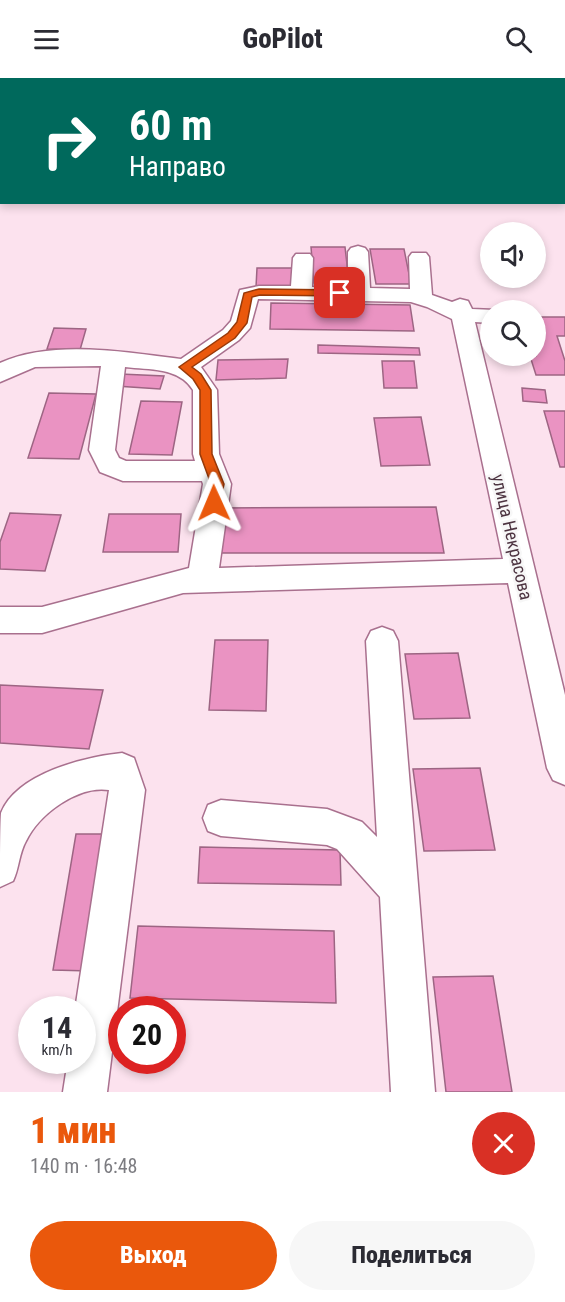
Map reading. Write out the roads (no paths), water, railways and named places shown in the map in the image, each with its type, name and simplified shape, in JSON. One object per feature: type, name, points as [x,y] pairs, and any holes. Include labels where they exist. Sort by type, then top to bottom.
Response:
[{"type":"street","points":[[358,252],[359,293]]},
{"type":"street","points":[[419,257],[421,298]]},
{"type":"street","points":[[301,292],[303,258]]},
{"type":"street","points":[[185,367],[231,335],[242,323],[248,296],[259,292],[359,293],[421,298],[461,311],[480,314]]},
{"type":"street","name":"улица Некрасова","points":[[461,311],[565,768]]},
{"type":"street","points":[[114,358],[102,450],[110,465],[123,471],[213,471]]},
{"type":"street","points":[[0,373],[33,359],[114,358],[185,367],[197,377],[206,390],[206,454],[217,484],[202,580]]},
{"type":"street","points":[[0,620],[42,620],[183,581],[520,571]]},
{"type":"street","points":[[382,641],[413,1092]]},
{"type":"street","points":[[0,868],[9,834],[30,802],[60,783],[122,770],[127,790],[85,1092]]},
{"type":"street","points":[[221,818],[327,827],[349,835],[399,889]]}]
